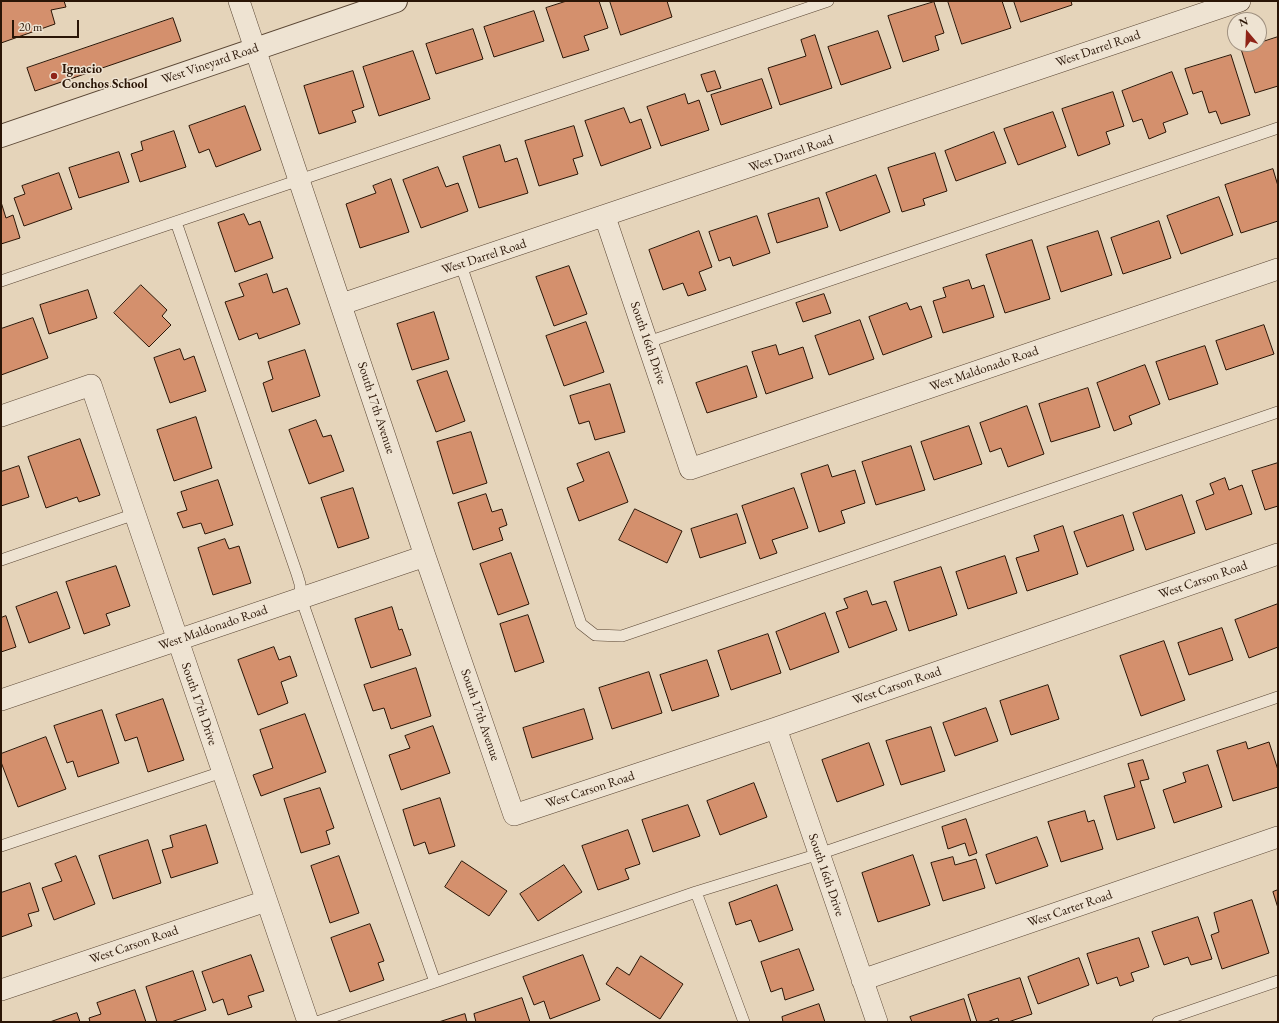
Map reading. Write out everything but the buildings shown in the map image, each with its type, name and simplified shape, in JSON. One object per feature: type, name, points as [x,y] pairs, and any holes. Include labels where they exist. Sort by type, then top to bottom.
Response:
[{"type":"street","name":"South 17th Avenue","points":[[239,1],[298,180],[342,304],[425,556],[514,815]]},
{"type":"street","name":"West Vineyard Road","points":[[1,136],[396,1]]},
{"type":"street","name":"West Darrel Road","points":[[342,304],[605,217],[1240,1]]},
{"type":"street","name":"South 16th Drive","points":[[605,217],[690,469]]},
{"type":"street","name":"West Maldonado Road","points":[[690,469],[1278,269]]},
{"type":"street","name":"South 17th Drive","points":[[1,416],[91,385],[308,1022]]},
{"type":"street","name":"West Carson Road","points":[[514,815],[776,728],[1278,554]]},
{"type":"street","name":"West Maldonado Road","points":[[1,700],[425,556]]},
{"type":"street","name":"South 16th Drive","points":[[776,728],[877,1022]]},
{"type":"street","name":"West Carter Road","points":[[862,980],[1278,837]]},
{"type":"street","name":"West Carson Road","points":[[1,990],[266,901]]},
{"type":"lane","points":[[1,281],[828,1]]},
{"type":"lane","points":[[648,342],[1278,128]]},
{"type":"lane","points":[[176,222],[297,574],[300,584],[301,598],[435,982]]},
{"type":"lane","points":[[461,265],[581,624],[595,634],[622,636],[1278,412]]},
{"type":"lane","points":[[1,560],[135,514]]},
{"type":"lane","points":[[317,1022],[696,892],[819,854],[1278,697]]},
{"type":"lane","points":[[1,846],[222,772]]},
{"type":"lane","points":[[696,892],[744,1022]]},
{"type":"lane","points":[[1158,1022],[1278,981]]},
{"type":"place","name":"Ignacio Conchos School","points":[[54,76]]}]
